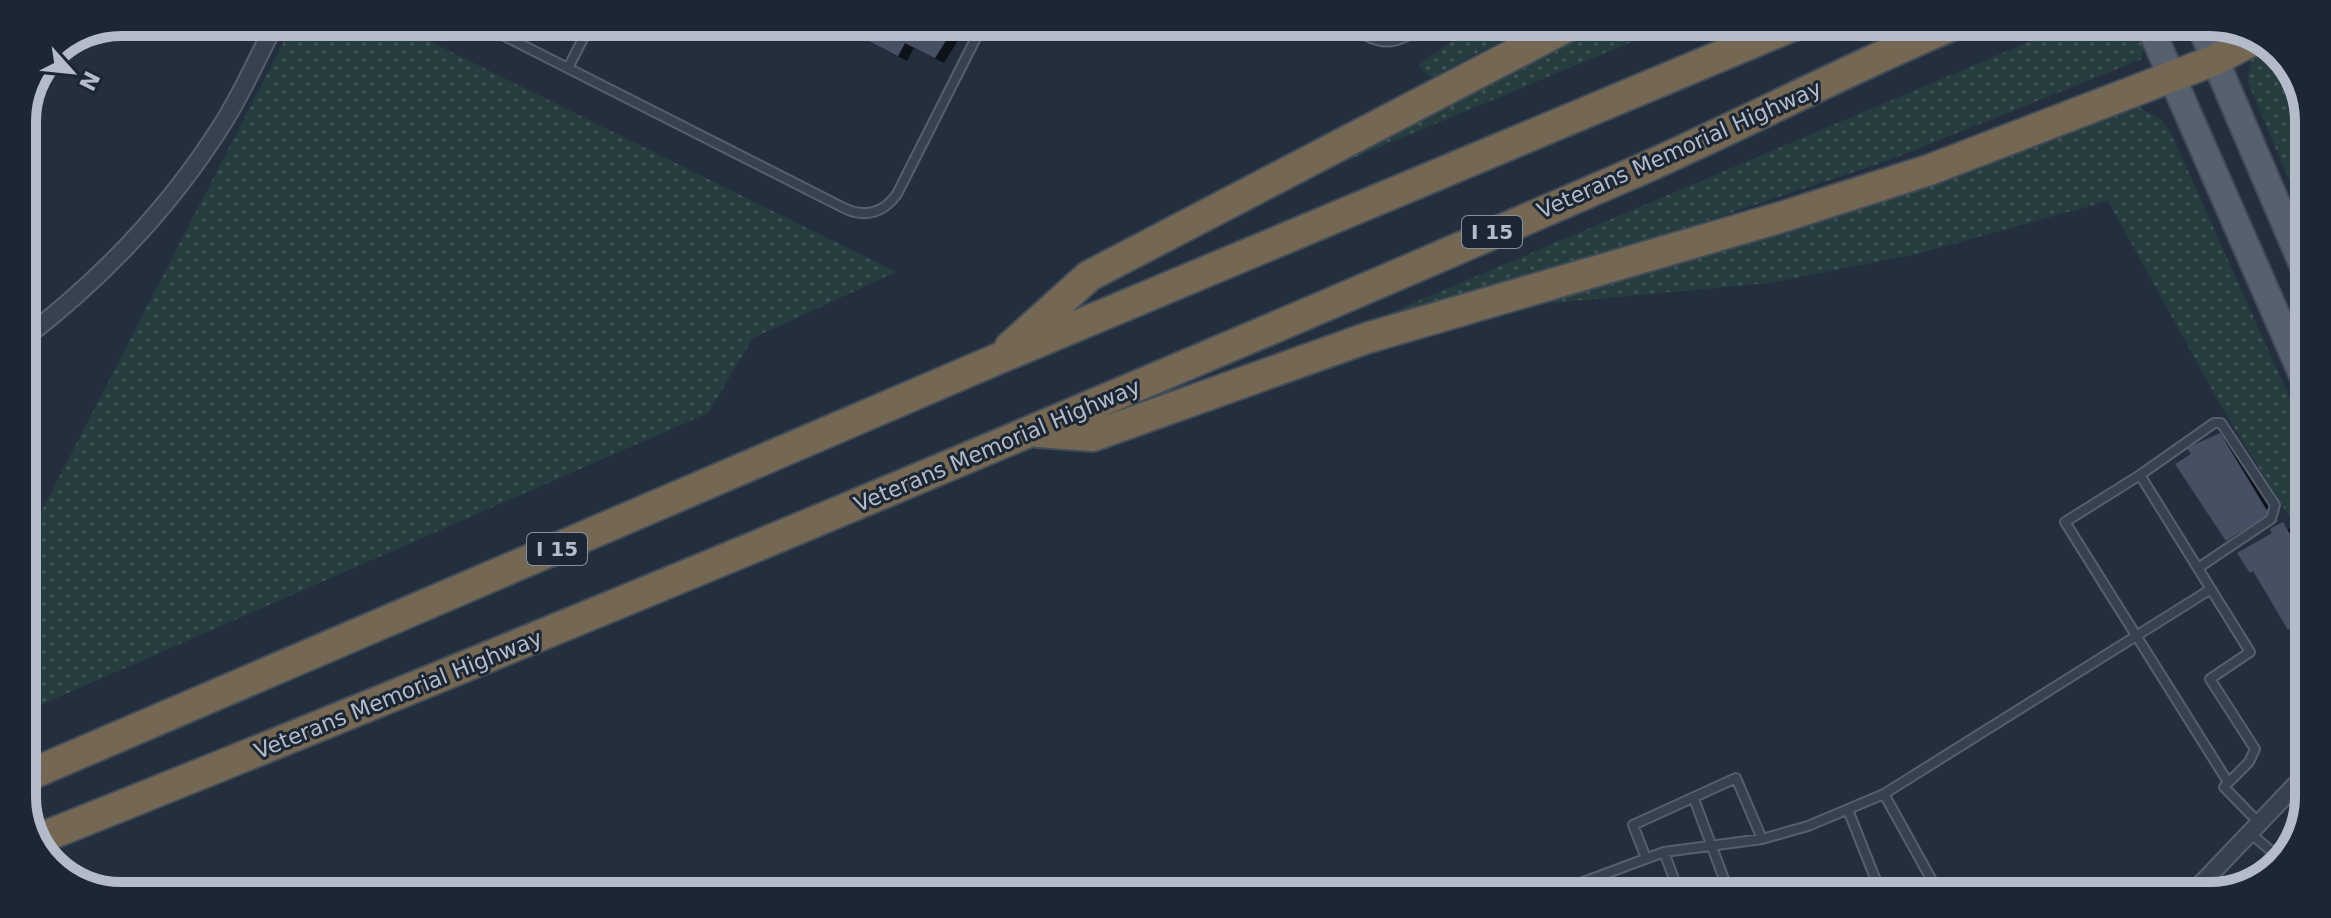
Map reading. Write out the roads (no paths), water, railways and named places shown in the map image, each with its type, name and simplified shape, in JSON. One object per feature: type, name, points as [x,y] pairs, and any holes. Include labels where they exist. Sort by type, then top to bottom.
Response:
[{"type":"highway","points":[[995,360],[1089,276],[1549,36]]},
{"type":"highway","name":"I 15","points":[[36,772],[995,360],[1768,36]]},
{"type":"highway","name":"Veterans Memorial Highway","points":[[45,836],[439,679],[1032,431],[1629,175],[1929,36]]},
{"type":"highway","points":[[1032,431],[1093,436],[1367,338],[1782,217],[1929,170],[2215,60],[2246,44]]},
{"type":"main road","points":[[2154,36],[2295,358]]},
{"type":"main road","points":[[2205,36],[2295,247]]},
{"type":"street","points":[[36,329],[105,272],[174,195],[225,119],[269,36]]},
{"type":"street","points":[[2201,882],[2295,786]]},
{"type":"lane","points":[[505,36],[846,209],[868,213],[884,208],[897,194],[977,36]]},
{"type":"lane","points":[[568,68],[584,36]]},
{"type":"lane","points":[[1369,36],[1387,44],[1408,36]]},
{"type":"lane","points":[[2198,568],[2271,519],[2275,505],[2221,423],[2214,423],[2065,522],[2228,782]]},
{"type":"lane","points":[[2140,475],[2250,652],[2210,679],[2255,749],[2249,762],[2224,787],[2275,852]]},
{"type":"lane","points":[[1583,882],[1664,852],[1762,839],[1848,810],[1884,794],[2211,589]]},
{"type":"lane","points":[[1646,858],[1633,825],[1736,778],[1762,839]]},
{"type":"lane","points":[[1884,794],[1932,882]]},
{"type":"lane","points":[[1694,799],[1725,882]]},
{"type":"lane","points":[[1848,810],[1872,882]]},
{"type":"lane","points":[[1664,852],[1675,882]]}]
